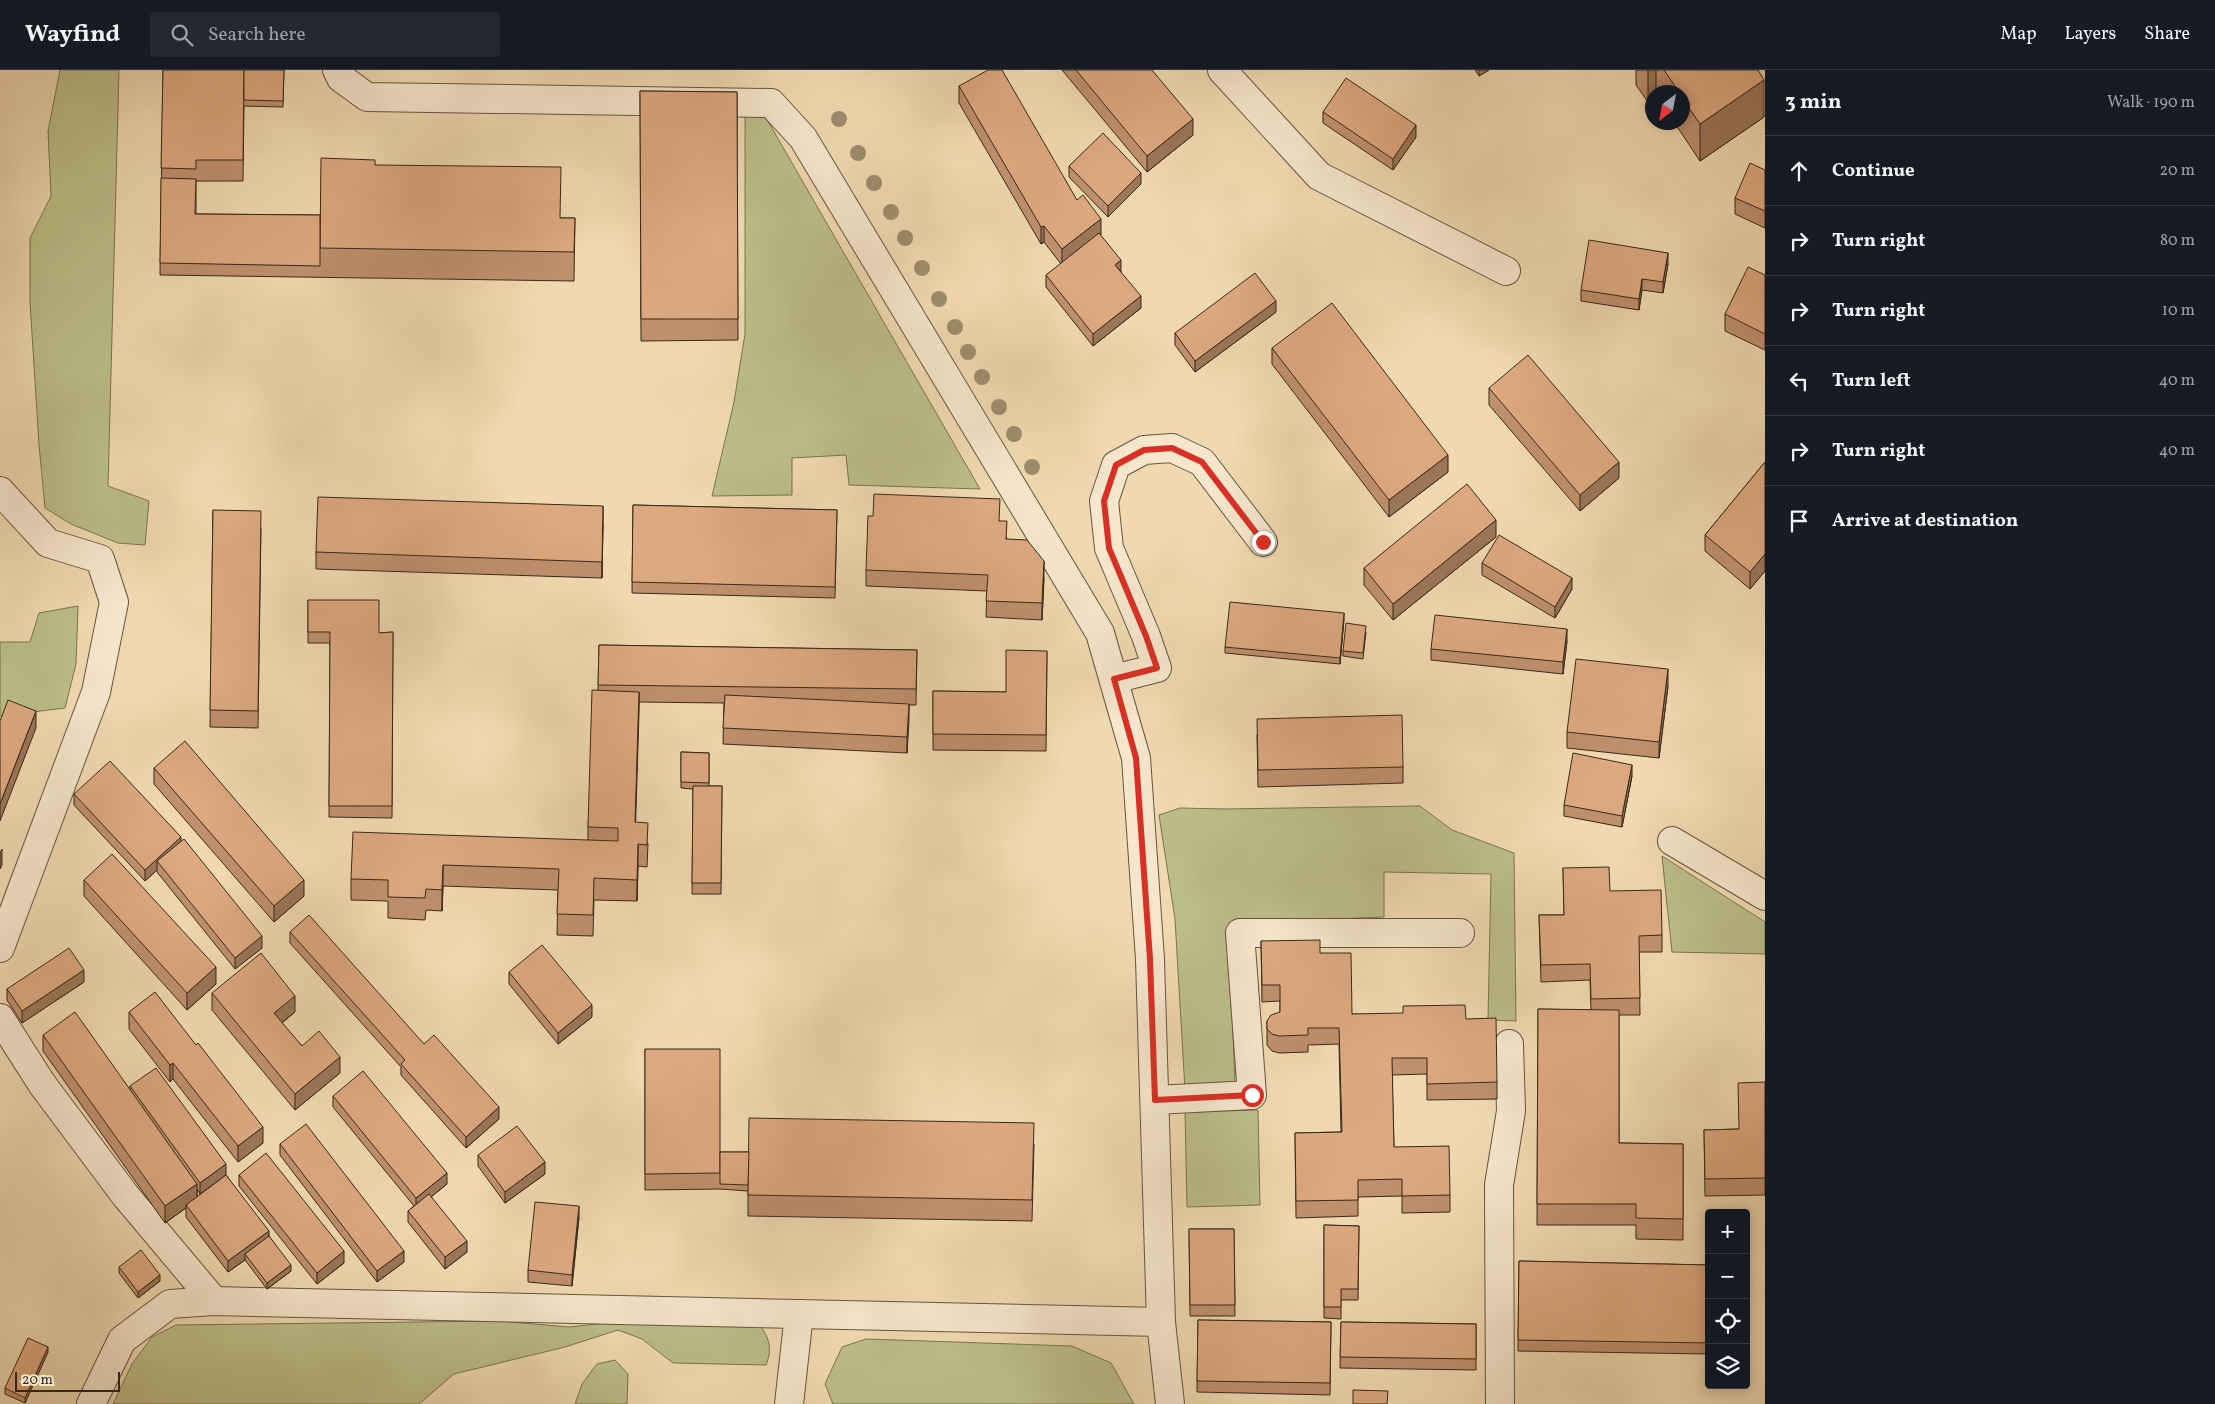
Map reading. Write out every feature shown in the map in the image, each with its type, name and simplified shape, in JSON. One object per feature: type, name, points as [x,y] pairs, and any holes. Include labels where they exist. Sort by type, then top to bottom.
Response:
[{"type":"street","points":[[336,70],[342,78],[366,97],[771,103],[803,138],[944,369],[1100,633],[1114,679],[1136,758],[1150,959],[1161,1322],[1170,1404]]},
{"type":"street","points":[[1222,70],[1319,176],[1506,271]]},
{"type":"street","points":[[1114,679],[1157,668],[1146,636],[1109,548],[1104,501],[1116,465],[1144,450],[1172,448],[1202,462],[1263,542]]},
{"type":"street","points":[[0,491],[48,543],[100,559],[114,602],[96,692],[0,948]]},
{"type":"street","points":[[1672,841],[1765,896]]},
{"type":"street","points":[[1155,1100],[1252,1095],[1240,933],[1460,933]]},
{"type":"street","points":[[0,1018],[42,1084],[125,1195],[214,1301]]},
{"type":"street","points":[[1500,1404],[1499,1185],[1511,1111],[1509,1044]]},
{"type":"street","points":[[92,1404],[122,1340],[170,1304],[214,1301],[1161,1322]]},
{"type":"street","points":[[789,1404],[799,1314]]},
{"type":"green space","points":[[60,70],[119,70],[108,486],[149,501],[145,545],[118,543],[71,524],[45,508],[30,302],[30,238],[51,196],[48,131]]},
{"type":"green space","points":[[762,111],[980,489],[849,485],[846,455],[792,458],[792,495],[712,496],[734,402],[745,334],[745,115]]},
{"type":"green space","points":[[78,606],[76,664],[65,708],[0,716],[0,642],[30,642],[39,613]]},
{"type":"green space","points":[[1420,806],[1452,830],[1514,853],[1516,1021],[1488,1020],[1491,874],[1384,872],[1384,917],[1229,923],[1235,1086],[1185,1090],[1175,919],[1159,815],[1180,808]]},
{"type":"green space","points":[[1662,856],[1765,922],[1765,954],[1672,952]]},
{"type":"green space","points":[[1258,1110],[1260,1205],[1187,1207],[1185,1112]]},
{"type":"green space","points":[[499,1321],[569,1327],[626,1321],[757,1322],[769,1342],[769,1353],[766,1365],[673,1363],[642,1339],[618,1330],[565,1347],[454,1374],[419,1404],[113,1404],[132,1364],[152,1337],[176,1325]]},
{"type":"green space","points":[[866,1339],[1072,1346],[1111,1363],[1134,1404],[833,1404],[825,1384],[842,1347]]},
{"type":"green space","points":[[615,1360],[628,1374],[627,1404],[575,1404],[582,1384],[597,1364]]},
{"type":"building","points":[[163,70],[244,70],[243,160],[196,160],[196,169],[161,168]]},
{"type":"building","points":[[244,70],[284,70],[283,101],[244,100]]},
{"type":"building","points":[[988,70],[1002,70],[1077,200],[1083,195],[1101,219],[1062,249],[1044,226],[1041,227],[959,86]]},
{"type":"building","points":[[1076,70],[1152,70],[1193,119],[1147,156]]},
{"type":"building","points":[[1664,70],[1758,70],[1764,80],[1700,124],[1690,110],[1690,85],[1674,85]]},
{"type":"building","points":[[1346,78],[1416,125],[1393,159],[1323,112]]},
{"type":"building","points":[[640,91],[737,92],[738,319],[641,319]]},
{"type":"building","points":[[1103,133],[1141,173],[1108,206],[1069,166]]},
{"type":"building","points":[[321,158],[375,160],[375,165],[561,167],[560,218],[575,218],[574,252],[320,248]]},
{"type":"building","points":[[1750,163],[1765,170],[1765,211],[1735,198]]},
{"type":"building","points":[[161,178],[196,179],[195,214],[320,215],[320,266],[160,263]]},
{"type":"building","points":[[1099,233],[1121,260],[1115,265],[1141,296],[1093,334],[1046,275]]},
{"type":"building","points":[[1589,240],[1668,253],[1663,282],[1642,279],[1639,299],[1581,290]]},
{"type":"building","points":[[1748,267],[1765,275],[1765,334],[1725,314]]},
{"type":"building","points":[[1255,273],[1276,301],[1195,361],[1175,333]]},
{"type":"building","points":[[1332,303],[1448,455],[1389,500],[1272,348]]},
{"type":"building","points":[[1528,355],[1619,462],[1580,495],[1489,388]]},
{"type":"building","points":[[1765,462],[1765,554],[1750,572],[1705,535]]},
{"type":"building","points":[[1467,484],[1496,520],[1393,604],[1364,568]]},
{"type":"building","points":[[874,494],[1000,499],[999,521],[1007,521],[1006,539],[1027,540],[1044,561],[1042,603],[986,601],[988,575],[866,570],[868,516],[873,516]]},
{"type":"building","points":[[318,497],[603,506],[602,562],[316,552]]},
{"type":"building","points":[[633,505],[837,510],[835,587],[632,582]]},
{"type":"building","points":[[213,510],[261,511],[258,711],[210,710]]},
{"type":"building","points":[[1499,535],[1572,578],[1555,607],[1482,563]]},
{"type":"building","points":[[308,600],[379,600],[379,633],[393,632],[392,806],[329,806],[330,632],[308,632]]},
{"type":"building","points":[[1230,602],[1344,613],[1340,658],[1225,647]]},
{"type":"building","points":[[1435,615],[1567,629],[1563,662],[1431,649]]},
{"type":"building","points":[[1346,623],[1366,626],[1363,653],[1343,651]]},
{"type":"building","points":[[599,645],[917,650],[916,689],[598,685]]},
{"type":"building","points":[[1006,650],[1047,651],[1046,735],[933,734],[933,691],[1006,692]]},
{"type":"building","points":[[1576,659],[1668,669],[1659,742],[1567,732]]},
{"type":"building","points":[[592,690],[639,692],[635,822],[648,823],[647,845],[638,844],[637,880],[594,878],[593,915],[557,914],[559,869],[443,865],[442,890],[426,889],[425,898],[388,897],[388,880],[351,879],[353,832],[618,841],[618,828],[588,827]]},
{"type":"building","points":[[725,695],[909,704],[907,737],[723,728]]},
{"type":"building","points":[[8,700],[36,711],[0,804],[0,721]]},
{"type":"building","points":[[1402,715],[1403,767],[1258,770],[1257,719]]},
{"type":"building","points":[[185,741],[304,880],[274,906],[154,768]]},
{"type":"building","points":[[681,752],[709,753],[709,783],[681,782]]},
{"type":"building","points":[[1573,753],[1632,765],[1622,816],[1564,805]]},
{"type":"building","points":[[110,761],[181,837],[145,870],[74,794]]},
{"type":"building","points":[[693,786],[722,786],[721,883],[692,883]]},
{"type":"building","points":[[184,839],[262,936],[235,958],[157,861]]},
{"type":"building","points":[[112,854],[216,967],[187,993],[84,880]]},
{"type":"building","points":[[1609,867],[1610,891],[1661,890],[1662,935],[1639,936],[1640,998],[1591,999],[1590,964],[1541,965],[1539,915],[1564,915],[1563,868]]},
{"type":"building","points":[[309,915],[424,1044],[434,1035],[499,1107],[466,1137],[401,1064],[405,1060],[290,932]]},
{"type":"building","points":[[1320,940],[1320,953],[1351,953],[1352,1014],[1403,1013],[1403,1006],[1465,1005],[1466,1019],[1496,1018],[1497,1082],[1427,1084],[1427,1058],[1392,1058],[1394,1147],[1449,1146],[1450,1195],[1402,1196],[1402,1179],[1358,1180],[1358,1200],[1296,1201],[1295,1133],[1342,1132],[1339,1028],[1308,1028],[1308,1035],[1279,1036],[1272,1034],[1267,1029],[1267,1021],[1271,1015],[1280,1012],[1280,985],[1262,985],[1261,941]]},
{"type":"building","points":[[542,945],[592,1005],[558,1033],[509,972]]},
{"type":"building","points":[[69,948],[84,970],[22,1011],[7,989]]},
{"type":"building","points":[[261,953],[295,996],[274,1013],[302,1046],[319,1031],[340,1057],[295,1094],[212,993]]},
{"type":"building","points":[[155,992],[196,1045],[198,1043],[263,1127],[238,1146],[173,1063],[170,1065],[129,1012]]},
{"type":"building","points":[[1538,1009],[1619,1010],[1619,1143],[1683,1144],[1683,1219],[1636,1218],[1636,1204],[1537,1204]]},
{"type":"building","points":[[75,1012],[197,1184],[165,1206],[43,1035]]},
{"type":"building","points":[[645,1049],[720,1049],[720,1173],[645,1174]]},
{"type":"building","points":[[156,1068],[226,1164],[200,1183],[130,1086]]},
{"type":"building","points":[[363,1071],[447,1173],[416,1198],[333,1096]]},
{"type":"building","points":[[1765,1082],[1765,1178],[1705,1179],[1704,1130],[1739,1129],[1738,1083]]},
{"type":"building","points":[[749,1118],[1034,1123],[1032,1200],[748,1195]]},
{"type":"building","points":[[306,1124],[404,1251],[377,1271],[280,1144]]},
{"type":"building","points":[[517,1126],[545,1162],[505,1192],[478,1155]]},
{"type":"building","points":[[720,1152],[749,1152],[748,1185],[720,1184]]},
{"type":"building","points":[[266,1153],[344,1251],[317,1273],[239,1175]]},
{"type":"building","points":[[226,1175],[269,1231],[228,1261],[186,1205]]},
{"type":"building","points":[[429,1194],[467,1241],[445,1257],[408,1211]]},
{"type":"building","points":[[535,1202],[579,1206],[572,1275],[528,1270]]},
{"type":"building","points":[[1324,1225],[1359,1226],[1358,1289],[1341,1289],[1341,1307],[1324,1307]]},
{"type":"building","points":[[1189,1229],[1234,1229],[1235,1305],[1190,1305]]},
{"type":"building","points":[[269,1236],[291,1265],[267,1283],[245,1254]]},
{"type":"building","points":[[141,1250],[160,1275],[138,1292],[119,1267]]},
{"type":"building","points":[[1519,1261],[1705,1265],[1705,1343],[1518,1340]]},
{"type":"building","points":[[1198,1320],[1331,1322],[1330,1383],[1197,1381]]},
{"type":"building","points":[[1341,1322],[1476,1324],[1476,1359],[1340,1357]]},
{"type":"building","points":[[28,1338],[48,1347],[25,1398],[5,1388]]},
{"type":"building","points":[[1353,1390],[1388,1391],[1387,1404],[1353,1404]]},
{"type":"route","points":[[1252,1095],[1155,1100],[1150,959],[1136,758],[1114,679],[1157,668],[1146,636],[1109,548],[1104,501],[1116,465],[1144,450],[1172,448],[1202,462],[1263,542]]}]
